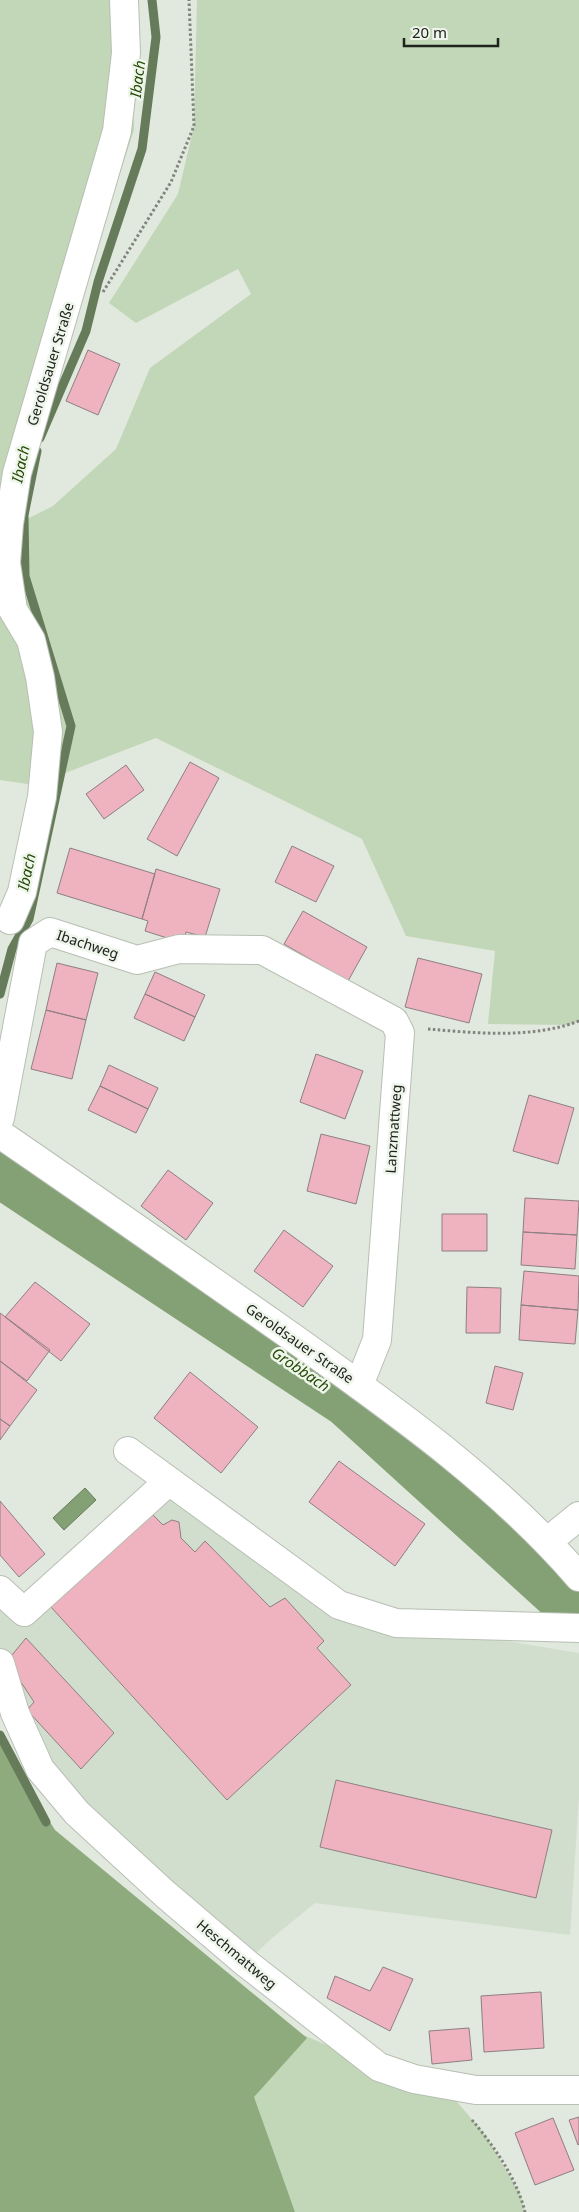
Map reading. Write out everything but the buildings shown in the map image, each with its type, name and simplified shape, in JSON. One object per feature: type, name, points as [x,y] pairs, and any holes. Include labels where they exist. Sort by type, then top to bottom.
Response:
[{"type":"street","name":"Geroldsauer Straße","points":[[17,930],[22,892],[42,798],[48,732],[40,677],[31,640],[13,610],[6,563],[9,524],[17,473],[117,131],[126,53],[124,0]]},
{"type":"street","name":"Ibachweg","points":[[17,930],[50,932],[137,960],[179,948],[262,950],[394,1021],[400,1033]]},
{"type":"street","points":[[0,1118],[17,930]]},
{"type":"street","name":"Lanzmattweg","points":[[359,1385],[377,1340],[400,1033]]},
{"type":"street","name":"Geroldsauer Straße","points":[[0,1134],[359,1385],[474,1472],[563,1558]]},
{"type":"street","points":[[128,1451],[339,1605],[396,1623],[579,1628]]},
{"type":"street","points":[[0,1590],[24,1612],[169,1481]]},
{"type":"street","points":[[563,1558],[579,1516]]},
{"type":"street","name":"Heschmattweg","points":[[0,1663],[16,1713],[40,1769],[77,1813],[165,1894],[246,1963],[379,2067],[414,2078],[476,2090],[579,2090]]},
{"type":"path","points":[[110,284],[171,182],[194,126],[189,0]]},
{"type":"path","points":[[400,1033],[422,1029],[476,1033],[535,1031],[579,1021]]},
{"type":"path","points":[[442,2084],[486,2136],[520,2194],[525,2212]]},
{"type":"shaded area","points":[[0,0],[133,0],[134,130],[81,294],[17,473],[13,609],[27,519],[53,506],[116,449],[150,368],[251,294],[238,269],[136,323],[109,303],[178,194],[194,126],[197,0],[579,0],[579,1021],[569,1025],[488,1024],[495,951],[406,936],[362,839],[156,738],[34,785],[0,780]]},
{"type":"shaded area","points":[[169,1481],[339,1605],[396,1623],[579,1653],[579,1796],[570,1935],[315,1903],[271,1939],[246,1963],[77,1813],[0,1665],[0,1590],[24,1612]]},
{"type":"shaded area","points":[[85,1488],[96,1500],[64,1530],[53,1518]]},
{"type":"shaded area","points":[[0,1743],[55,1830],[307,2038],[254,2097],[295,2212],[0,2212]]},
{"type":"shaded area","points":[[303,2035],[379,2067],[442,2084],[486,2136],[520,2194],[525,2212],[295,2212],[253,2097]]},
{"type":"waterway","name":"Ibach","points":[[40,438],[86,331],[98,282],[142,149],[156,37],[152,0]]},
{"type":"waterway","name":"Ibach","points":[[0,994],[12,949],[29,919],[71,726],[25,576],[24,515],[37,451]]},
{"type":"waterway","name":"Grobbach","points":[[0,1169],[349,1400],[559,1591],[579,1594]]},
{"type":"waterway","points":[[0,1735],[46,1822]]}]
